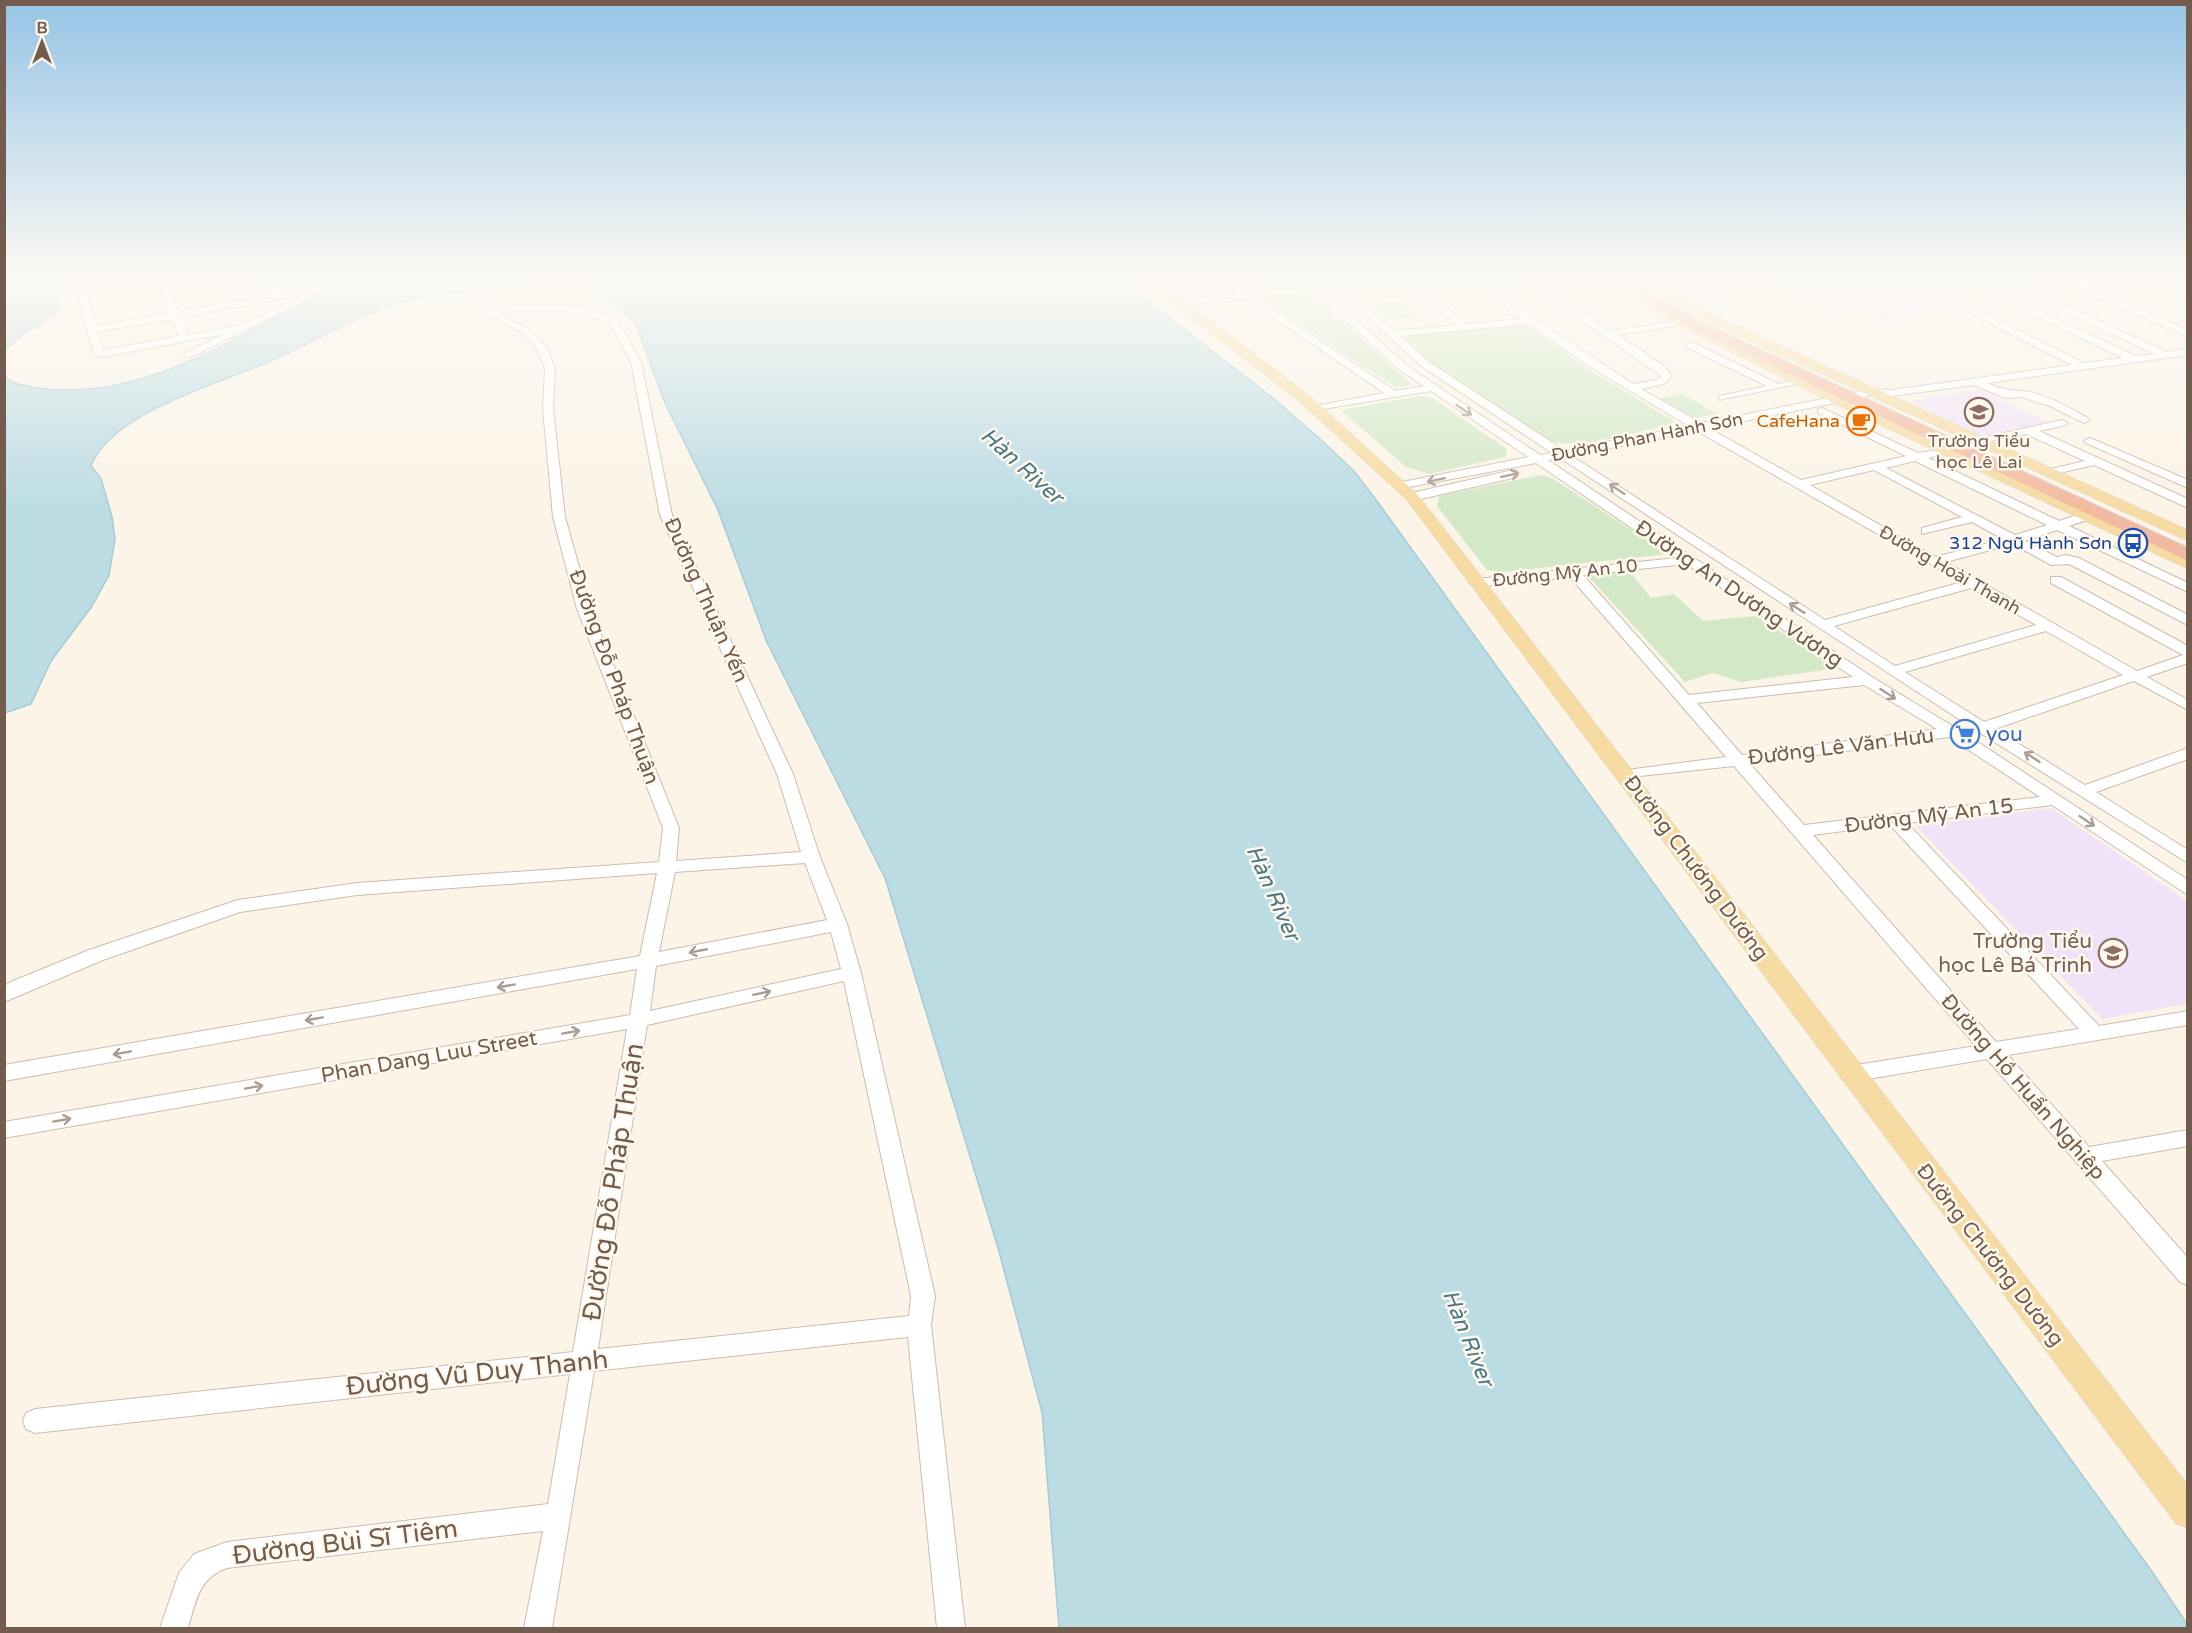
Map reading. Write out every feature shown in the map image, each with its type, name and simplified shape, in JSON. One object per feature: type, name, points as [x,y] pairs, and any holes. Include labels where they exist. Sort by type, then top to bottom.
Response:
[{"type":"highway","points":[[1769,355],[2187,542]]},
{"type":"highway","points":[[1778,355],[2187,555]]},
{"type":"main road","name":"Đường Chương Dương","points":[[1246,355],[1315,409],[1407,492],[1627,775],[1850,1074],[2187,1512]]},
{"type":"main road","points":[[1740,355],[1800,389],[1865,398],[1979,441],[2187,536]]},
{"type":"main road","points":[[1782,355],[1865,398],[1946,450],[2187,564]]},
{"type":"street","name":"Đường Đỗ Pháp Thuận","points":[[538,1629],[559,1516],[648,961],[667,869],[670,828],[584,609],[559,517],[548,409],[550,368],[545,355]]},
{"type":"street","name":"Đường Thuận Yến","points":[[632,355],[636,362],[666,515],[784,774],[811,857],[838,924],[852,974],[923,1296],[920,1325],[951,1629]]},
{"type":"street","points":[[1335,355],[1392,394]]},
{"type":"street","name":"Đường An Dương Vương","points":[[1389,355],[1432,388],[1867,680],[2056,800],[2187,889]]},
{"type":"street","name":"Đường An Dương Vương","points":[[1416,355],[1425,364],[1577,461],[1893,671],[2084,790],[2187,858]]},
{"type":"street","points":[[1581,355],[1631,388],[1699,427]]},
{"type":"street","points":[[1631,388],[1660,382],[1667,376],[1660,368],[1641,355]]},
{"type":"street","points":[[1712,355],[1779,387]]},
{"type":"street","points":[[2060,355],[2084,367]]},
{"type":"street","points":[[2126,355],[2134,359]]},
{"type":"street","points":[[1865,398],[2164,355]]},
{"type":"street","points":[[1974,382],[2010,396],[2022,394],[2054,404],[2084,420]]},
{"type":"street","points":[[1723,398],[1779,387],[1800,389]]},
{"type":"street","points":[[1315,409],[1432,388]]},
{"type":"street","name":"Đường Phan Hành Sơn","points":[[1407,492],[1550,467],[1712,434],[1822,411],[1865,398]]},
{"type":"street","name":"Đường Phan Hành Sơn","points":[[1407,492],[1563,452],[1865,398]]},
{"type":"street","points":[[1822,411],[1921,457],[2187,588]]},
{"type":"street","points":[[1979,441],[2062,423]]},
{"type":"street","name":"Đường Hoài Thanh","points":[[1699,427],[2187,706]]},
{"type":"street","points":[[2029,430],[2187,504]]},
{"type":"street","points":[[2090,441],[2187,485]]},
{"type":"street","points":[[1800,484],[1878,468],[1946,450]]},
{"type":"street","points":[[2050,473],[2120,454]]},
{"type":"street","points":[[1878,468],[2056,562],[2066,559],[2074,561],[2187,621]]},
{"type":"street","points":[[2174,478],[2187,476]]},
{"type":"street","points":[[1936,561],[2086,516]]},
{"type":"street","points":[[1926,531],[1974,518]]},
{"type":"street","name":"Đường Mỹ An 10","points":[[1476,583],[1690,560]]},
{"type":"street","name":"Đường Hồ Huấn Nghiệp","points":[[1574,573],[1687,699],[1991,1052],[2187,1275]]},
{"type":"street","points":[[2056,580],[2187,652]]},
{"type":"street","points":[[1823,625],[1974,583]]},
{"type":"street","points":[[1893,671],[2048,626]]},
{"type":"street","name":"Đường Lê Văn Hưu","points":[[1627,775],[1982,728],[2187,658]]},
{"type":"street","points":[[1687,699],[1867,680]]},
{"type":"street","points":[[2084,790],[2187,753]]},
{"type":"street","name":"Đường Mỹ An 15","points":[[1801,831],[2056,800]]},
{"type":"street","points":[[1894,820],[2094,1033]]},
{"type":"street","points":[[4,995],[20,986],[96,955],[238,906],[357,889],[667,869],[811,857]]},
{"type":"street","points":[[4,1073],[648,961],[838,924]]},
{"type":"street","name":"Phan Dang Luu Street","points":[[4,1130],[640,1020],[852,974]]},
{"type":"street","points":[[1850,1074],[2187,1018]]},
{"type":"street","points":[[2084,1156],[2187,1138]]},
{"type":"street","name":"Đường Vũ Duy Thanh","points":[[35,1421],[920,1325]]},
{"type":"street","name":"Đường Bùi Sĩ Tiêm","points":[[174,1629],[189,1583],[203,1563],[227,1555],[559,1516]]},
{"type":"shaded area","name":"Trường Tiểu học Lê Lai","points":[[1978,389],[2048,422],[1983,437],[1910,402]]},
{"type":"shaded area","name":"Trường Tiểu học Lê Bá Trinh","points":[[2051,808],[2187,901],[2187,1004],[2102,1019],[1916,826]]},
{"type":"green space","points":[[1347,355],[1379,355],[1412,385],[1395,387]]},
{"type":"green space","points":[[1424,355],[1568,355],[1674,421],[1672,424],[1595,441],[1565,443],[1552,441],[1432,364]]},
{"type":"green space","points":[[1682,394],[1717,414],[1691,419],[1656,399]]},
{"type":"green space","points":[[1420,396],[1432,398],[1507,449],[1505,457],[1430,474],[1406,467],[1341,410]]},
{"type":"green space","points":[[1541,475],[1552,478],[1668,554],[1503,572],[1487,570],[1437,506],[1439,496]]},
{"type":"green space","points":[[1630,572],[1651,598],[1674,594],[1703,621],[1756,616],[1837,668],[1741,682],[1713,673],[1685,682],[1587,575]]},
{"type":"water","points":[[201,355],[283,355],[170,401],[121,430],[103,447],[91,466],[101,478],[112,517],[115,539],[109,575],[92,606],[51,661],[31,704],[5,713],[5,376],[25,386],[77,390],[116,385],[154,375]]},
{"type":"water","name":"Hàn River","points":[[647,355],[1218,355],[1274,399],[1354,471],[1374,497],[2153,1573],[2187,1624],[2187,1628],[1059,1628],[1042,1412],[998,1248],[885,878],[766,640],[718,510],[665,403]]},
{"type":"place","name":"Trường Tiểu học Lê Lai","points":[[1979,412]]},
{"type":"place","name":"CafeHana","points":[[1861,421]]},
{"type":"place","name":"312 Ngũ Hành Sơn","points":[[2133,543]]},
{"type":"place","name":"you","points":[[1965,734]]},
{"type":"place","name":"Trường Tiểu học Lê Bá Trinh","points":[[2113,953]]}]
